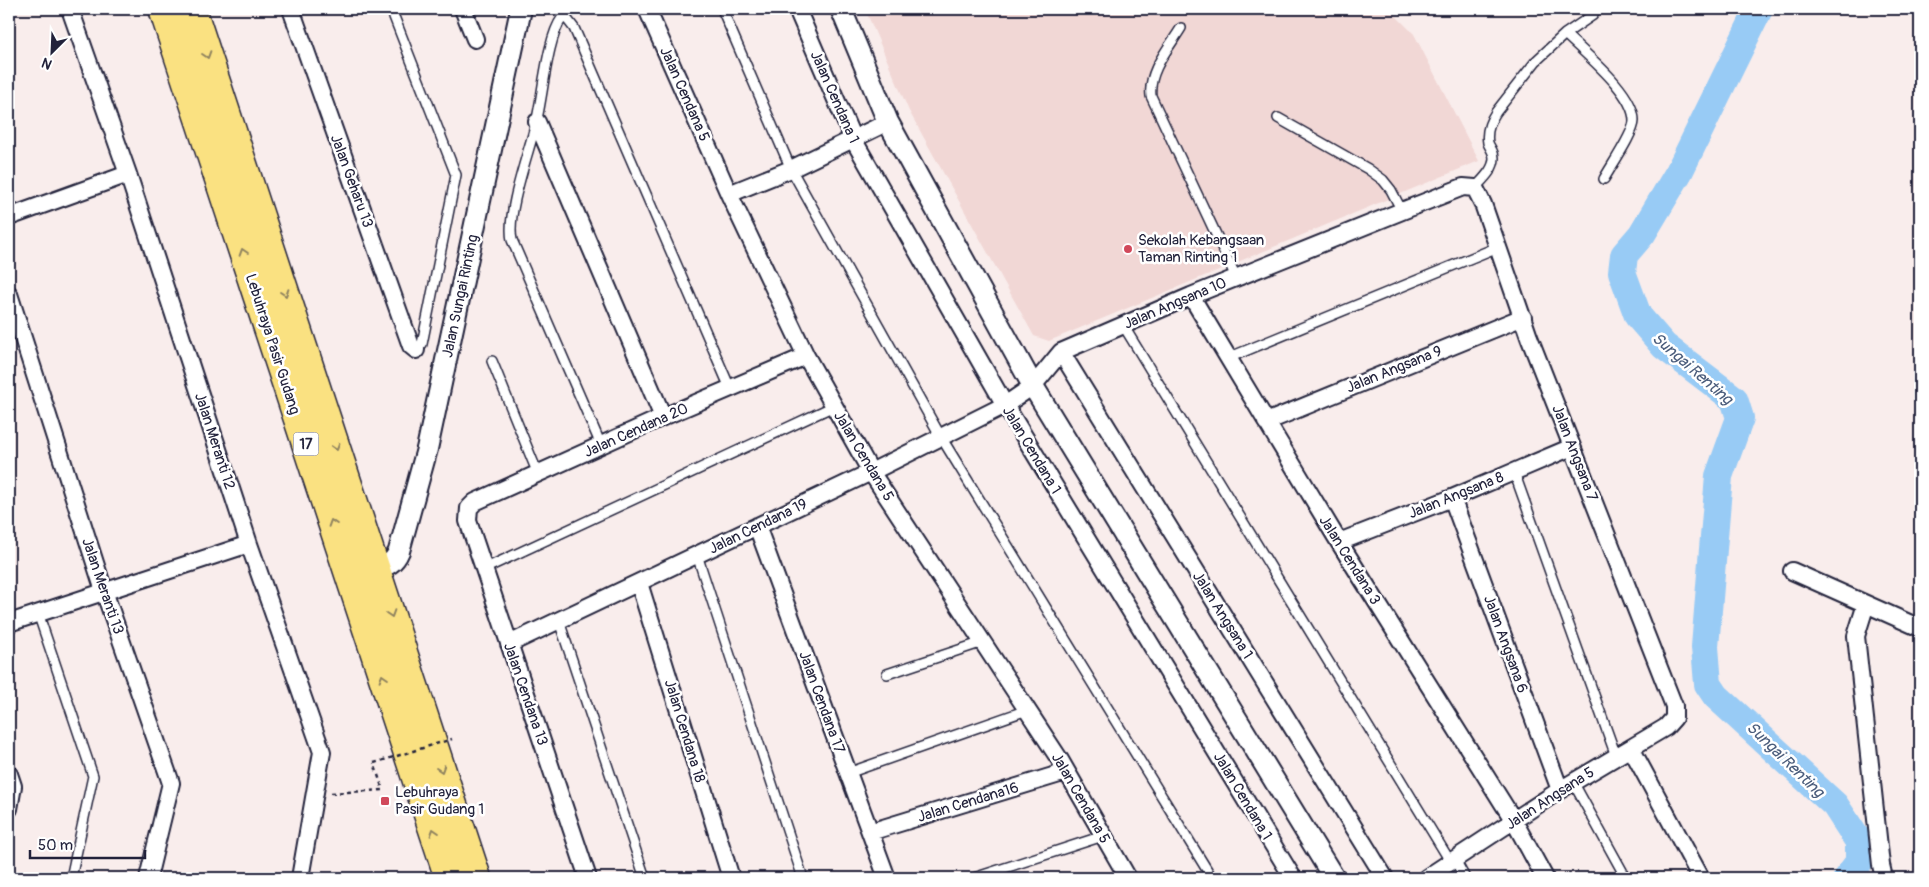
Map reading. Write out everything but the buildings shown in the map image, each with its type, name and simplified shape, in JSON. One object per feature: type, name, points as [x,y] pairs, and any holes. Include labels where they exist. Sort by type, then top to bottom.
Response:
[{"type":"highway","name":"Lebuhraya Pasir Gudang","points":[[163,9],[449,878]]},
{"type":"highway","name":"Lebuhraya Pasir Gudang","points":[[192,9],[477,878]]},
{"type":"street","name":"Jalan Meranti 12","points":[[70,9],[128,174],[249,544],[322,752],[300,878]]},
{"type":"street","name":"Jalan Geharu 13","points":[[291,9],[411,346],[416,350]]},
{"type":"street","points":[[463,9],[475,39]]},
{"type":"street","name":"Jalan Sungai Rinting","points":[[376,568],[389,564],[396,559],[427,449],[521,9]]},
{"type":"street","name":"Jalan Cendana 5","points":[[647,9],[729,194],[806,356],[871,472],[1027,710],[1128,878]]},
{"type":"street","name":"Jalan Cendana 1","points":[[797,9],[853,139],[1005,405],[1293,878]]},
{"type":"street","points":[[841,9],[888,122],[1033,386],[1334,878]]},
{"type":"street","points":[[536,122],[663,417]]},
{"type":"street","points":[[729,194],[791,169],[888,122]]},
{"type":"street","points":[[9,217],[128,174]]},
{"type":"street","name":"Jalan Angsana 10","points":[[1005,405],[1033,386],[1061,352],[1236,277],[1402,211],[1464,187],[1475,188]]},
{"type":"street","name":"Jalan Angsana 7","points":[[1475,188],[1483,204],[1522,317],[1674,706],[1674,718]]},
{"type":"street","name":"Jalan Meranti 13","points":[[9,294],[104,591],[172,783],[148,878]]},
{"type":"street","name":"Jalan Cendana 3","points":[[1191,296],[1338,542],[1514,821],[1545,878]]},
{"type":"street","name":"Jalan Angsana 9","points":[[1266,422],[1522,317]]},
{"type":"street","name":"Jalan Angsana 1","points":[[1061,352],[1385,878]]},
{"type":"street","name":"Jalan Cendana 20","points":[[469,508],[475,502],[600,445],[806,356]]},
{"type":"street","name":"Jalan Cendana 19","points":[[509,644],[871,472],[1005,405]]},
{"type":"street","name":"Jalan Angsana 8","points":[[1338,542],[1452,498],[1572,447]]},
{"type":"street","name":"Jalan Angsana 6","points":[[1452,498],[1566,786]]},
{"type":"street","name":"Jalan Cendana 13","points":[[469,508],[468,521],[588,878]]},
{"type":"street","name":"Jalan Cendana 17","points":[[757,526],[887,878]]},
{"type":"street","points":[[9,623],[249,544]]},
{"type":"street","points":[[1792,571],[1920,628]]},
{"type":"street","name":"Jalan Cendana 18","points":[[639,583],[731,878]]},
{"type":"street","points":[[1866,604],[1856,636],[1884,878]]},
{"type":"street","name":"Jalan Angsana 5","points":[[1426,878],[1566,786],[1666,727],[1674,718]]},
{"type":"street","points":[[1631,748],[1702,878]]},
{"type":"street","name":"Jalan Cendana16","points":[[870,832],[1066,772]]},
{"type":"street","points":[[9,774],[13,786],[9,809]]},
{"type":"lane","points":[[391,9],[456,175],[422,344],[416,350]]},
{"type":"lane","points":[[722,9],[791,169],[941,437],[1212,878]]},
{"type":"lane","points":[[1475,188],[1488,173],[1493,163],[1494,158],[1488,142],[1491,120],[1536,61],[1565,34],[1593,15]]},
{"type":"lane","points":[[600,445],[512,240],[510,230],[536,122],[552,44],[557,24],[562,18],[567,19],[574,28],[730,388]]},
{"type":"lane","points":[[1182,28],[1154,73],[1150,85],[1152,96],[1236,277]]},
{"type":"lane","points":[[1565,34],[1626,96],[1632,110],[1634,121],[1632,131],[1604,179]]},
{"type":"lane","points":[[1278,118],[1368,169],[1391,190],[1402,211]]},
{"type":"lane","points":[[1228,358],[1498,247]]},
{"type":"lane","points":[[1123,325],[1287,597],[1465,878]]},
{"type":"lane","points":[[492,361],[538,474]]},
{"type":"lane","points":[[484,569],[834,406]]},
{"type":"lane","points":[[1514,472],[1616,756]]},
{"type":"lane","points":[[697,555],[803,878]]},
{"type":"lane","points":[[38,613],[93,776],[71,878]]},
{"type":"lane","points":[[559,621],[645,878]]},
{"type":"lane","points":[[887,674],[983,642]]},
{"type":"lane","points":[[848,773],[1027,710]]},
{"type":"lane","points":[[1566,786],[1626,878]]},
{"type":"lane","points":[[974,878],[1103,836]]},
{"type":"path","points":[[315,793],[383,790],[374,763],[452,739]]},
{"type":"shaded area","name":"Sekolah Kebangsaan Taman Rinting 1","points":[[865,9],[1389,9],[1414,34],[1479,161],[1049,341],[1034,336],[909,111]]},
{"type":"waterway","name":"Sungai Renting","points":[[1759,9],[1679,172],[1642,234],[1624,255],[1622,272],[1638,316],[1664,346],[1734,399],[1740,418],[1719,476],[1705,647],[1708,684],[1716,696],[1835,805],[1859,842],[1859,862],[1847,878]]},
{"type":"place","name":"Sekolah Kebangsaan Taman Rinting 1","points":[[1128,249]]},
{"type":"place","name":"Lebuhraya Pasir Gudang 1","points":[[385,801]]}]
